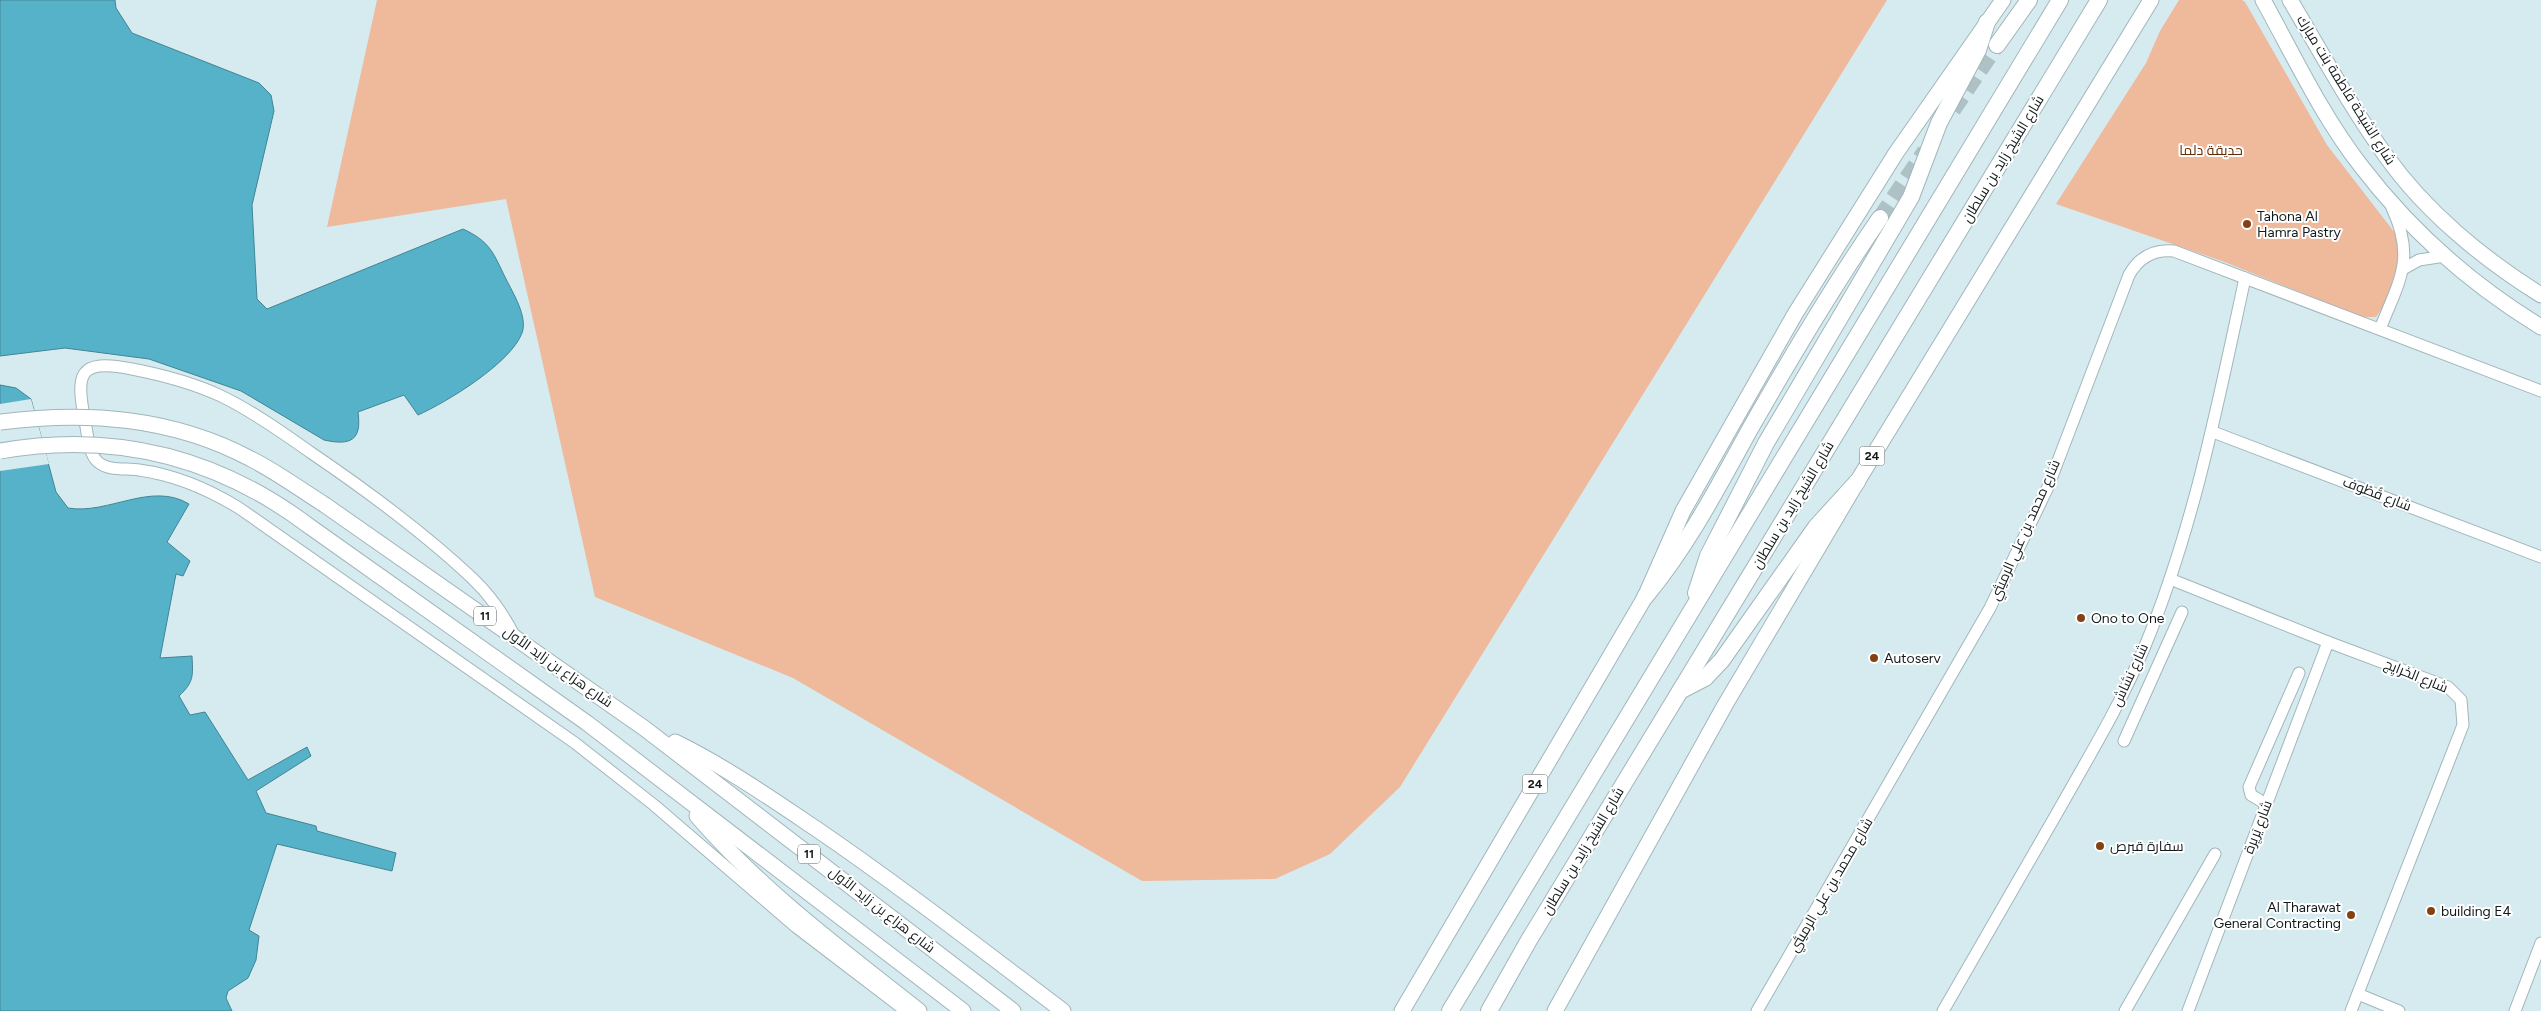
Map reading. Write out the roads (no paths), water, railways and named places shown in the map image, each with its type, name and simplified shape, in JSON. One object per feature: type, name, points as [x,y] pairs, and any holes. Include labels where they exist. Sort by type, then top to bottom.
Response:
[{"type":"highway","points":[[1996,45],[2029,0]]},
{"type":"highway","points":[[1450,1011],[2060,0]]},
{"type":"highway","name":"شارع الشيخ زايد بن سلطان","points":[[1489,1011],[1529,940],[2099,0]]},
{"type":"highway","points":[[1695,604],[1702,571],[1719,532],[1793,394],[1911,197],[1939,123],[1978,50],[1987,22]]},
{"type":"highway","name":"24","points":[[1645,597],[1688,539],[1819,311],[1880,218]]},
{"type":"highway","points":[[1680,691],[1705,678],[1722,660],[1821,520],[1857,482]]},
{"type":"main road","points":[[1645,597],[1683,511],[1795,314],[1896,153],[2003,0]]},
{"type":"main road","name":"24","points":[[1555,1011],[1725,705],[1857,482],[2151,0]]},
{"type":"main road","name":"شارع الشيخة فاطمة بنت مبارك","points":[[2263,0],[2336,129],[2361,166],[2387,197],[2445,256],[2491,294],[2541,327]]},
{"type":"main road","name":"شارع الشيخة فاطمة بنت مبارك","points":[[2290,0],[2365,125],[2386,157],[2406,181],[2433,209],[2484,255],[2541,295]]},
{"type":"main road","points":[[2298,0],[2305,25]]},
{"type":"main road","name":"شارع هزاع بن زايد الأول","points":[[0,422],[77,416],[124,419],[169,427],[212,441],[246,456],[325,505],[644,728],[1013,1011]]},
{"type":"main road","name":"شارع هزاع بن زايد الأول","points":[[0,452],[44,445],[93,444],[165,455],[209,469],[271,499],[587,723],[957,1007]]},
{"type":"main road","name":"24","points":[[1402,1011],[1645,597]]},
{"type":"main road","points":[[644,728],[707,759],[767,795],[908,893],[1063,1011]]},
{"type":"main road","points":[[679,794],[718,840],[760,882],[919,1011]]},
{"type":"street","points":[[2380,329],[2403,269],[2404,243],[2402,230],[2387,197]]},
{"type":"street","name":"شارع محمد بن علي الرميثي","points":[[1757,1011],[1990,608],[2048,486],[2133,268],[2151,253],[2166,250],[2174,251],[2541,391]]},
{"type":"street","points":[[2403,269],[2419,260],[2445,256]]},
{"type":"street","name":"شارع نشاش","points":[[1943,1011],[2102,735],[2136,666],[2170,578],[2213,432],[2245,278]]},
{"type":"street","points":[[515,637],[492,600],[461,568],[362,488],[260,419],[204,389],[147,371],[103,365],[92,368],[81,379],[79,391],[91,452],[97,462],[105,466],[172,476],[207,490],[239,508],[575,743],[654,804],[796,927],[906,1011]]},
{"type":"street","name":"شارع قُطُوف","points":[[2213,432],[2541,556]]},
{"type":"street","name":"شارع الخَرايِج","points":[[2170,578],[2328,642],[2448,687],[2462,700],[2463,725],[2352,1011]]},
{"type":"street","points":[[2124,741],[2182,612]]},
{"type":"street","name":"شارع يَريِرة","points":[[2188,1011],[2328,642]]},
{"type":"street","points":[[2136,666],[2154,674]]},
{"type":"street","points":[[2266,804],[2251,795],[2249,787],[2300,673]]},
{"type":"street","points":[[2283,711],[2298,721]]},
{"type":"street","points":[[2125,1011],[2215,854]]},
{"type":"street","points":[[2515,1011],[2541,943]]},
{"type":"street","points":[[2358,994],[2399,1011]]},
{"type":"water","points":[[0,0],[115,0],[116,8],[132,33],[259,83],[271,95],[274,111],[252,205],[257,299],[267,309],[463,229],[480,239],[490,249],[516,298],[523,320],[523,327],[516,345],[492,369],[477,380],[445,401],[418,415],[404,395],[358,412],[359,421],[356,435],[353,439],[341,442],[324,440],[241,391],[149,359],[65,348],[0,356]]},
{"type":"water","points":[[0,385],[16,388],[31,399],[56,492],[68,508],[83,509],[145,497],[160,496],[175,498],[189,504],[167,542],[190,561],[183,576],[176,574],[160,658],[192,656],[192,678],[188,687],[179,696],[190,715],[205,712],[248,780],[307,747],[311,756],[256,791],[266,813],[316,826],[317,831],[396,853],[392,871],[277,844],[249,930],[259,936],[256,960],[248,978],[228,991],[226,998],[232,1011],[0,1011]]},
{"type":"tunnel","points":[[1953,110],[1997,45]]},
{"type":"tunnel","points":[[1880,218],[1925,151]]},
{"type":"place","name":"Tahona Al Hamra Pastry","points":[[2247,224]]},
{"type":"place","name":"Ono to One","points":[[2081,618]]},
{"type":"place","name":"Autoserv","points":[[1874,658]]},
{"type":"place","name":"سفارة قبرص","points":[[2100,846]]},
{"type":"place","name":"building E4","points":[[2431,911]]},
{"type":"place","name":"Al Tharawat General Contracting","points":[[2351,915]]},
{"type":"park label","name":"حديقة دلما","points":[[2211,150]]}]
